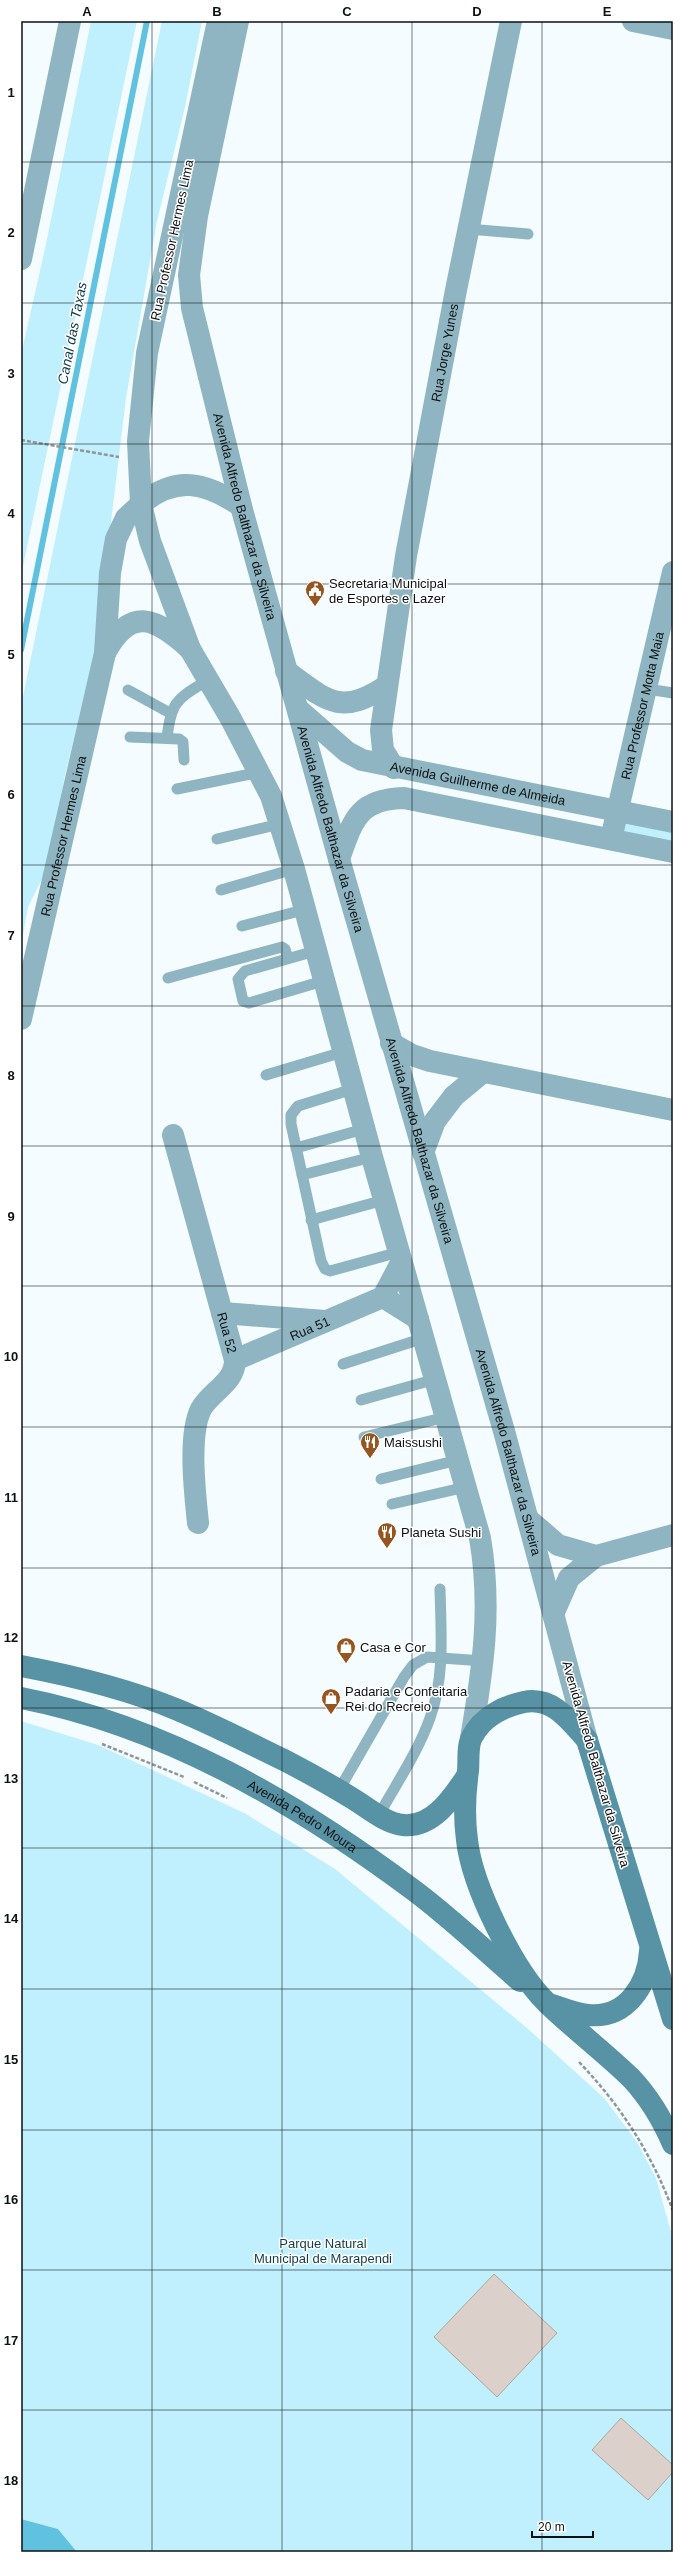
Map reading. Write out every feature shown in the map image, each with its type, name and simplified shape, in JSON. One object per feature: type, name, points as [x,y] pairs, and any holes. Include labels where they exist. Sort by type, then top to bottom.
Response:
[{"type":"main road","points":[[21,1666],[107,1685],[177,1709],[285,1761],[339,1790],[379,1816],[402,1825],[418,1824],[431,1818],[444,1807],[467,1776]]},
{"type":"main road","name":"Avenida Pedro Moura","points":[[21,1698],[53,1704],[144,1734],[239,1778],[307,1816],[413,1890],[546,2002]]},
{"type":"main road","points":[[587,1740],[558,1709],[539,1702],[526,1701],[506,1706],[488,1717],[471,1738],[467,1776],[467,1840],[479,1889],[513,1957],[546,2002],[632,2079],[664,2123],[673,2144]]},
{"type":"main road","name":"Avenida Alfredo Balthazar da Silveira","points":[[587,1740],[650,1949],[673,2019]]},
{"type":"main road","points":[[546,2002],[570,2011],[590,2015],[616,2009],[628,2003],[641,1988],[649,1969],[650,1949]]},
{"type":"street","points":[[21,259],[70,21]]},
{"type":"street","name":"Rua Professor Hermes Lima","points":[[141,504],[138,460],[142,394],[148,353],[218,21]]},
{"type":"street","name":"Rua Professor Hermes Lima","points":[[190,257],[197,216],[238,21]]},
{"type":"street","name":"Rua Jorge Yunes","points":[[394,768],[386,756],[381,744],[386,686],[406,556],[468,229],[511,21]]},
{"type":"street","points":[[633,21],[673,29]]},
{"type":"street","name":"Avenida Alfredo Balthazar da Silveira","points":[[190,257],[189,275],[192,308],[241,506],[391,1043],[529,1520],[587,1740]]},
{"type":"street","name":"Rua Professor Hermes Lima","points":[[21,1020],[105,653],[110,573],[116,539],[126,518],[154,493],[166,488],[184,485],[208,487],[241,506]]},
{"type":"street","points":[[141,504],[150,541],[190,649],[269,790],[294,869],[303,910],[480,1538],[486,1572],[484,1661],[471,1738]]},
{"type":"street","name":"Rua Professor Motta Maia","points":[[611,839],[673,572]]},
{"type":"street","name":"Rua Professor Hermes Lima","points":[[105,653],[121,629],[130,624],[144,621],[159,625],[172,633],[190,649]]},
{"type":"street","points":[[286,671],[327,700],[340,703],[352,703],[386,686]]},
{"type":"street","name":"Avenida Guilherme de Almeida","points":[[299,710],[356,758],[394,768],[673,822]]},
{"type":"street","points":[[339,859],[354,820],[365,807],[375,801],[388,798],[404,798],[673,852]]},
{"type":"street","points":[[391,1043],[412,1055],[483,1072],[673,1110]]},
{"type":"street","points":[[423,1153],[434,1121],[454,1096],[483,1072]]},
{"type":"street","name":"Rua 52","points":[[172,1135],[235,1360],[233,1374],[210,1396],[198,1418],[192,1470],[198,1523]]},
{"type":"street","points":[[400,1258],[383,1297],[421,1329]]},
{"type":"street","name":"Rua 51","points":[[235,1360],[383,1297]]},
{"type":"street","points":[[222,1312],[328,1321]]},
{"type":"street","points":[[529,1520],[558,1545],[596,1556]]},
{"type":"street","points":[[554,1612],[569,1578],[596,1556],[673,1535]]},
{"type":"lane","points":[[468,229],[528,234]]},
{"type":"lane","points":[[167,738],[170,713],[186,693],[208,680]]},
{"type":"lane","points":[[647,688],[673,693]]},
{"type":"lane","points":[[128,690],[170,713]]},
{"type":"lane","points":[[130,737],[177,738],[183,742],[184,760]]},
{"type":"lane","points":[[177,789],[260,772]]},
{"type":"lane","points":[[217,840],[280,824]]},
{"type":"lane","points":[[221,890],[294,869]]},
{"type":"lane","points":[[242,926],[303,910]]},
{"type":"lane","points":[[168,978],[282,947],[285,949],[288,958]]},
{"type":"lane","points":[[315,951],[288,958],[240,974],[238,979],[243,1000],[246,1003],[255,1002],[323,981]]},
{"type":"lane","points":[[266,1075],[343,1052]]},
{"type":"lane","points":[[353,1089],[298,1106],[293,1111],[290,1124],[321,1261],[325,1269],[330,1271],[400,1258]]},
{"type":"lane","points":[[296,1148],[364,1129]]},
{"type":"lane","points":[[302,1175],[372,1157]]},
{"type":"lane","points":[[312,1220],[384,1200]]},
{"type":"lane","points":[[343,1364],[421,1329]]},
{"type":"lane","points":[[361,1400],[436,1379]]},
{"type":"lane","points":[[364,1437],[446,1417]]},
{"type":"lane","points":[[381,1479],[458,1460]]},
{"type":"lane","points":[[392,1504],[466,1488]]},
{"type":"lane","points":[[379,1816],[430,1718],[437,1694],[442,1643],[440,1589]]},
{"type":"lane","points":[[339,1790],[404,1677],[421,1659],[441,1658],[484,1661]]},
{"type":"path","points":[[21,440],[94,454]]},
{"type":"path","points":[[100,1743],[184,1777],[234,1801]]},
{"type":"path","points":[[576,2059],[602,2087],[641,2139],[661,2178],[673,2211]]},
{"type":"green space","points":[[91,21],[137,21],[21,576],[21,355],[46,244]]},
{"type":"green space","points":[[162,21],[202,21],[185,107],[157,221],[126,398],[96,646],[64,780],[52,859],[28,907],[21,945],[21,706]]},
{"type":"green space","points":[[618,811],[673,822],[673,852],[611,839]]},
{"type":"green space","name":"Parque Natural Municipal de Marapendi","points":[[21,1721],[98,1745],[246,1814],[335,1869],[527,2028],[604,2098],[637,2142],[656,2178],[673,2239],[673,2552],[77,2552],[58,2529],[21,2519]]},
{"type":"water","points":[[21,2519],[58,2529],[77,2552],[21,2552]]},
{"type":"building","points":[[494,2274],[557,2333],[497,2397],[434,2337]]},
{"type":"building","points":[[621,2418],[673,2465],[673,2472],[648,2500],[592,2450]]},
{"type":"waterway","name":"Canal das Taxas","points":[[21,650],[147,21]]},
{"type":"place","name":"Secretaria Municipal de Esportes e Lazer","points":[[315,607]]},
{"type":"place","name":"Maissushi","points":[[370,1459]]},
{"type":"place","name":"Planeta Sushi","points":[[387,1549]]},
{"type":"place","name":"Casa e Cor","points":[[346,1664]]},
{"type":"place","name":"Padaria e Confeitaria Rei do Recreio","points":[[331,1715]]}]
